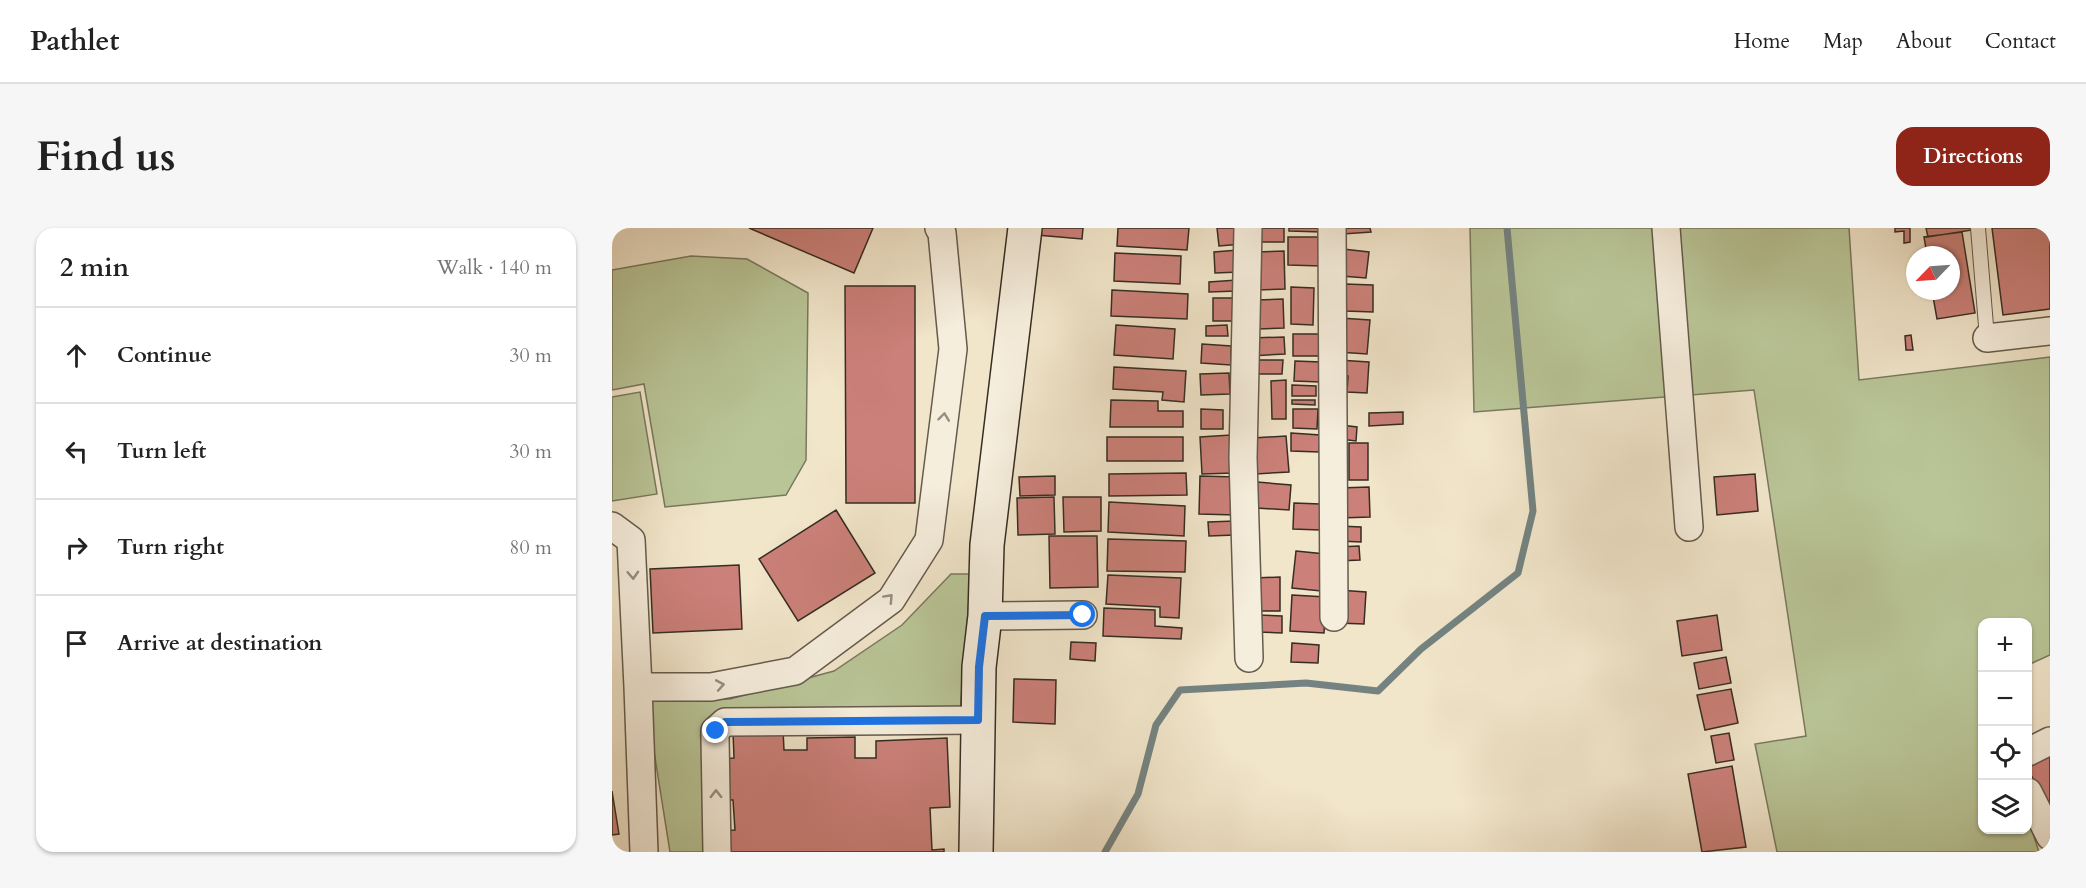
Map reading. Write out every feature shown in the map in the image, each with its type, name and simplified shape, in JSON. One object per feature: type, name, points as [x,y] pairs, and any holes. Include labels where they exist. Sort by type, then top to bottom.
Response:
[{"type":"street","points":[[638,687],[711,687],[795,671],[891,600],[929,540],[952,350],[942,233],[939,228]]},
{"type":"street","points":[[976,852],[979,667],[985,616],[987,545],[1025,228]]},
{"type":"street","points":[[1248,228],[1243,329],[1243,458],[1249,658]]},
{"type":"street","points":[[1332,228],[1334,617]]},
{"type":"street","points":[[1666,228],[1689,527]]},
{"type":"street","points":[[1987,338],[2050,331]]},
{"type":"street","points":[[618,537],[638,687],[644,852]]},
{"type":"street","points":[[985,616],[1083,615]]},
{"type":"street","points":[[717,852],[715,737],[716,731],[725,722],[978,720]]},
{"type":"street","points":[[2032,750],[2050,741]]},
{"type":"street","points":[[2032,800],[2050,836]]},
{"type":"lane","points":[[1978,228],[1987,338]]},
{"type":"green space","points":[[1470,228],[1849,228],[1859,380],[2050,357],[2050,655],[2032,663],[2032,618],[1978,618],[1978,834],[2032,834],[2032,831],[2039,852],[1777,852],[1755,744],[1806,736],[1754,390],[1474,412]]},
{"type":"green space","points":[[691,256],[747,259],[808,293],[806,460],[786,495],[665,507],[644,384],[612,390],[612,270]]},
{"type":"green space","points":[[640,392],[657,494],[612,501],[612,397]]},
{"type":"green space","points":[[951,574],[971,574],[959,726],[710,724],[715,852],[670,852],[646,701],[730,699],[834,671],[902,625]]},
{"type":"building","points":[[749,228],[873,228],[854,273]]},
{"type":"building","points":[[1038,228],[1083,228],[1082,239],[1037,235]]},
{"type":"building","points":[[1118,228],[1189,228],[1187,250],[1117,246]]},
{"type":"building","points":[[1217,228],[1241,228],[1243,244],[1219,246]]},
{"type":"building","points":[[1255,228],[1284,228],[1284,242],[1255,242]]},
{"type":"building","points":[[1289,228],[1322,228],[1322,232],[1289,231]]},
{"type":"building","points":[[1343,228],[1370,228],[1371,232],[1343,234]]},
{"type":"building","points":[[1895,228],[1910,228],[1910,242],[1904,243],[1904,231],[1895,232]]},
{"type":"building","points":[[1926,228],[1971,228],[1972,230],[1928,237]]},
{"type":"building","points":[[1992,228],[2048,228],[2050,231],[2050,309],[2003,315]]},
{"type":"building","points":[[1962,232],[1975,313],[1937,319],[1934,300],[1960,300],[1960,246],[1926,246],[1924,237]]},
{"type":"building","points":[[1288,237],[1321,237],[1321,266],[1288,265]]},
{"type":"building","points":[[1343,249],[1369,252],[1366,278],[1341,276]]},
{"type":"building","points":[[1238,250],[1239,272],[1215,273],[1214,252]]},
{"type":"building","points":[[1284,251],[1285,289],[1256,290],[1255,252]]},
{"type":"building","points":[[1115,253],[1181,256],[1180,284],[1114,281]]},
{"type":"building","points":[[1237,280],[1237,291],[1209,292],[1209,282]]},
{"type":"building","points":[[1345,284],[1373,285],[1373,312],[1345,311]]},
{"type":"building","points":[[845,286],[915,286],[915,503],[846,503]]},
{"type":"building","points":[[1291,287],[1314,288],[1313,325],[1291,324]]},
{"type":"building","points":[[1112,290],[1188,294],[1187,319],[1111,316]]},
{"type":"building","points":[[1213,298],[1233,298],[1232,321],[1213,321]]},
{"type":"building","points":[[1283,299],[1284,328],[1258,329],[1257,300]]},
{"type":"building","points":[[1340,318],[1370,320],[1367,354],[1338,352]]},
{"type":"building","points":[[1116,325],[1175,329],[1173,359],[1114,355]]},
{"type":"building","points":[[1227,325],[1228,336],[1206,336],[1206,326]]},
{"type":"building","points":[[1293,334],[1319,334],[1320,356],[1293,356]]},
{"type":"building","points":[[1911,335],[1913,350],[1906,350],[1905,336]]},
{"type":"building","points":[[1284,337],[1285,354],[1250,356],[1250,338]]},
{"type":"building","points":[[1202,344],[1231,346],[1231,365],[1201,363]]},
{"type":"building","points":[[1257,360],[1283,360],[1282,374],[1256,374]]},
{"type":"building","points":[[1338,360],[1369,362],[1367,393],[1347,392],[1348,376],[1338,375]]},
{"type":"building","points":[[1295,361],[1321,362],[1320,382],[1294,381]]},
{"type":"building","points":[[1114,367],[1186,371],[1184,402],[1162,400],[1163,392],[1113,389]]},
{"type":"building","points":[[1229,373],[1230,394],[1201,395],[1200,374]]},
{"type":"building","points":[[1286,380],[1286,419],[1272,419],[1271,381]]},
{"type":"building","points":[[1292,385],[1316,386],[1316,396],[1292,396]]},
{"type":"building","points":[[1111,400],[1158,401],[1158,411],[1183,411],[1183,427],[1110,427]]},
{"type":"building","points":[[1292,400],[1315,400],[1315,405],[1292,404]]},
{"type":"building","points":[[1201,409],[1223,410],[1223,429],[1201,429]]},
{"type":"building","points":[[1293,409],[1318,409],[1317,429],[1293,428]]},
{"type":"building","points":[[1403,412],[1403,424],[1369,426],[1369,413]]},
{"type":"building","points":[[1341,425],[1357,427],[1356,441],[1340,439]]},
{"type":"building","points":[[1291,433],[1320,435],[1319,452],[1291,451]]},
{"type":"building","points":[[1231,435],[1234,473],[1202,474],[1200,437]]},
{"type":"building","points":[[1286,436],[1289,472],[1255,474],[1253,438]]},
{"type":"building","points":[[1107,437],[1183,437],[1183,461],[1107,461]]},
{"type":"building","points":[[1349,443],[1368,443],[1368,480],[1349,480]]},
{"type":"building","points":[[1186,473],[1187,495],[1109,496],[1109,474]]},
{"type":"building","points":[[1755,474],[1758,511],[1717,515],[1714,477]]},
{"type":"building","points":[[1055,476],[1055,495],[1020,496],[1019,477]]},
{"type":"building","points":[[1200,476],[1237,477],[1236,515],[1199,514]]},
{"type":"building","points":[[1257,482],[1291,485],[1289,510],[1256,508]]},
{"type":"building","points":[[1369,487],[1370,517],[1340,518],[1339,488]]},
{"type":"building","points":[[1054,497],[1055,534],[1018,535],[1017,498]]},
{"type":"building","points":[[1063,497],[1101,497],[1101,531],[1064,532]]},
{"type":"building","points":[[1109,502],[1185,506],[1184,536],[1108,532]]},
{"type":"building","points":[[1294,503],[1320,504],[1320,530],[1293,529]]},
{"type":"building","points":[[836,510],[875,573],[798,621],[759,559]]},
{"type":"building","points":[[1235,521],[1235,535],[1209,536],[1208,522]]},
{"type":"building","points":[[1339,526],[1361,527],[1361,542],[1339,541]]},
{"type":"building","points":[[1049,536],[1097,536],[1098,587],[1050,588]]},
{"type":"building","points":[[1108,539],[1186,541],[1185,572],[1107,571]]},
{"type":"building","points":[[1359,546],[1360,560],[1338,561],[1337,547]]},
{"type":"building","points":[[1296,551],[1325,554],[1321,591],[1292,588]]},
{"type":"building","points":[[739,565],[742,629],[653,633],[650,569]]},
{"type":"building","points":[[1108,575],[1181,578],[1179,618],[1160,617],[1160,607],[1106,604]]},
{"type":"building","points":[[1280,577],[1280,611],[1255,611],[1254,578]]},
{"type":"building","points":[[1338,590],[1366,592],[1364,624],[1337,623]]},
{"type":"building","points":[[1292,595],[1326,597],[1324,633],[1290,631]]},
{"type":"building","points":[[1104,608],[1155,610],[1155,626],[1182,628],[1181,639],[1103,636]]},
{"type":"building","points":[[1256,615],[1282,616],[1282,633],[1256,632]]},
{"type":"building","points":[[1717,615],[1722,650],[1682,656],[1677,621]]},
{"type":"building","points":[[1071,642],[1096,643],[1095,661],[1070,659]]},
{"type":"building","points":[[1292,643],[1319,645],[1318,663],[1291,662]]},
{"type":"building","points":[[1726,657],[1731,683],[1699,689],[1694,663]]},
{"type":"building","points":[[1014,679],[1056,680],[1055,724],[1013,722]]},
{"type":"building","points":[[1731,689],[1738,723],[1705,730],[1697,695]]},
{"type":"building","points":[[783,730],[784,750],[807,750],[807,738],[855,737],[855,758],[876,758],[876,741],[947,738],[950,807],[930,808],[932,850],[944,849],[944,852],[718,852],[717,831],[735,830],[733,800],[718,800],[716,759],[734,758],[733,732]]},
{"type":"building","points":[[1729,733],[1734,760],[1716,763],[1711,736]]},
{"type":"building","points":[[2050,748],[2050,813],[2032,777],[2032,758]]},
{"type":"building","points":[[1732,766],[1746,847],[1702,852],[1688,774]]},
{"type":"building","points":[[612,791],[619,834],[612,835]]},
{"type":"waterway","points":[[1105,852],[1138,794],[1156,725],[1180,690],[1306,683],[1378,691],[1421,649],[1518,573],[1533,511],[1507,228]]},
{"type":"route","points":[[716,731],[725,722],[978,720],[979,667],[985,616],[1083,615]]}]
